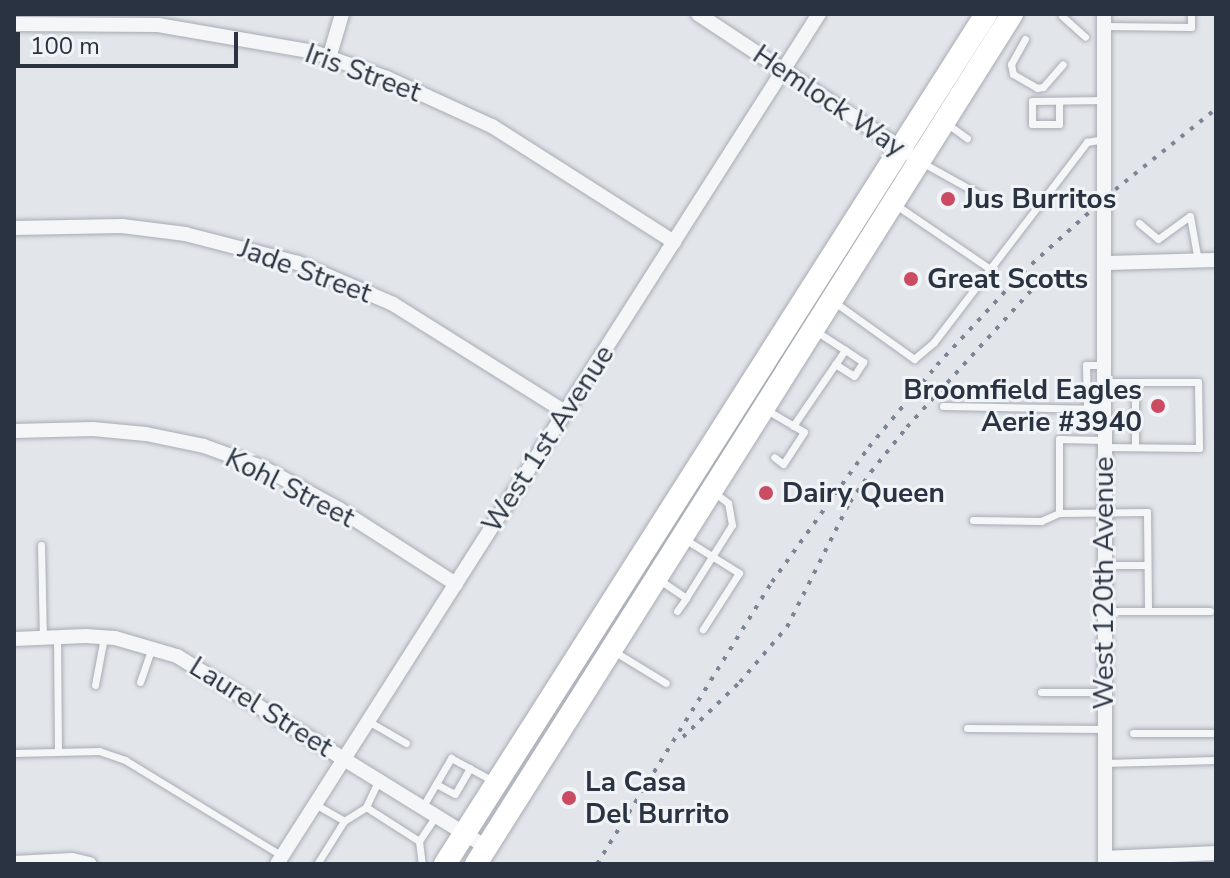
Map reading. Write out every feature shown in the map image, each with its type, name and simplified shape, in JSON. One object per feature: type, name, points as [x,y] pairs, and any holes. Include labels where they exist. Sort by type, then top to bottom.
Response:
[{"type":"main road","points":[[445,864],[463,831],[986,14]]},
{"type":"main road","points":[[481,855],[1012,14]]},
{"type":"street","points":[[329,58],[342,14]]},
{"type":"street","name":"Hemlock Way","points":[[698,14],[919,161]]},
{"type":"street","name":"West 1st Avenue","points":[[280,860],[819,14]]},
{"type":"street","name":"West 120th Avenue","points":[[1104,20],[1105,861]]},
{"type":"street","name":"Iris Street","points":[[14,24],[158,25],[240,37],[329,58],[387,78],[492,126],[674,242]]},
{"type":"street","name":"Jade Street","points":[[14,228],[80,225],[173,232],[298,263],[393,304],[565,412]]},
{"type":"street","points":[[1106,263],[1216,260]]},
{"type":"street","name":"Kohl Street","points":[[14,431],[93,429],[146,434],[204,446],[264,468],[456,584]]},
{"type":"street","name":"Laurel Street","points":[[14,639],[104,637],[152,648],[200,668],[463,831],[481,855]]},
{"type":"street","points":[[1105,861],[1216,853]]},
{"type":"street","points":[[14,863],[72,860],[90,864]]},
{"type":"lane","points":[[1104,20],[1191,27],[1191,14]]},
{"type":"lane","points":[[1062,16],[1085,37]]},
{"type":"lane","points":[[1025,39],[1011,64],[1013,74],[1037,88],[1043,87],[1063,64]]},
{"type":"lane","points":[[1059,101],[1059,124],[1032,124],[1032,101],[1105,100]]},
{"type":"lane","points":[[944,122],[967,138]]},
{"type":"lane","points":[[831,300],[914,359],[934,342],[1087,142],[1105,139]]},
{"type":"lane","points":[[919,161],[984,197]]},
{"type":"lane","points":[[893,203],[990,269]]},
{"type":"lane","points":[[1139,223],[1158,239],[1190,216],[1198,261]]},
{"type":"lane","points":[[813,329],[863,362],[854,376],[835,364]]},
{"type":"lane","points":[[793,426],[845,350]]},
{"type":"lane","points":[[1087,409],[1086,365],[1104,365]]},
{"type":"lane","points":[[1059,513],[1059,439],[1135,447],[1199,448],[1198,382],[1104,382]]},
{"type":"lane","points":[[1135,382],[1135,447]]},
{"type":"lane","points":[[943,406],[1104,409]]},
{"type":"lane","points":[[763,408],[804,432],[783,464],[774,457]]},
{"type":"lane","points":[[677,611],[732,525],[728,503],[711,490]]},
{"type":"lane","points":[[973,520],[1041,521],[1059,513],[1147,512],[1148,611]]},
{"type":"lane","points":[[682,537],[739,573],[703,629]]},
{"type":"lane","points":[[41,545],[58,750]]},
{"type":"lane","points":[[1104,565],[1147,565]]},
{"type":"lane","points":[[656,578],[686,598]]},
{"type":"lane","points":[[1105,611],[1210,611]]},
{"type":"lane","points":[[95,685],[104,637]]},
{"type":"lane","points":[[140,682],[152,648]]},
{"type":"lane","points":[[611,649],[666,683]]},
{"type":"lane","points":[[1041,692],[1105,692]]},
{"type":"lane","points":[[368,721],[406,743]]},
{"type":"lane","points":[[967,728],[1105,729]]},
{"type":"lane","points":[[1133,733],[1216,733]]},
{"type":"lane","points":[[14,753],[99,751],[125,760],[280,860]]},
{"type":"lane","points":[[423,806],[451,758],[495,782]]},
{"type":"lane","points":[[1105,763],[1216,760]]},
{"type":"lane","points":[[436,784],[455,794],[470,768]]},
{"type":"lane","points":[[317,864],[344,821],[366,807],[379,779]]},
{"type":"lane","points":[[315,804],[344,821]]},
{"type":"lane","points":[[366,807],[419,841]]},
{"type":"lane","points":[[421,864],[419,841],[437,815]]},
{"type":"railway","points":[[597,864],[772,582],[869,447],[937,365],[1023,272],[1106,197],[1216,109]]},
{"type":"railway","points":[[683,737],[740,682],[787,627],[850,502],[871,472],[907,427],[1049,271]]},
{"type":"place","name":"Jus Burritos","points":[[948,199]]},
{"type":"place","name":"Great Scotts","points":[[911,279]]},
{"type":"place","name":"Broomfield Eagles Aerie #3940","points":[[1158,406]]},
{"type":"place","name":"Dairy Queen","points":[[766,493]]},
{"type":"place","name":"La Casa Del Burrito","points":[[569,798]]}]
